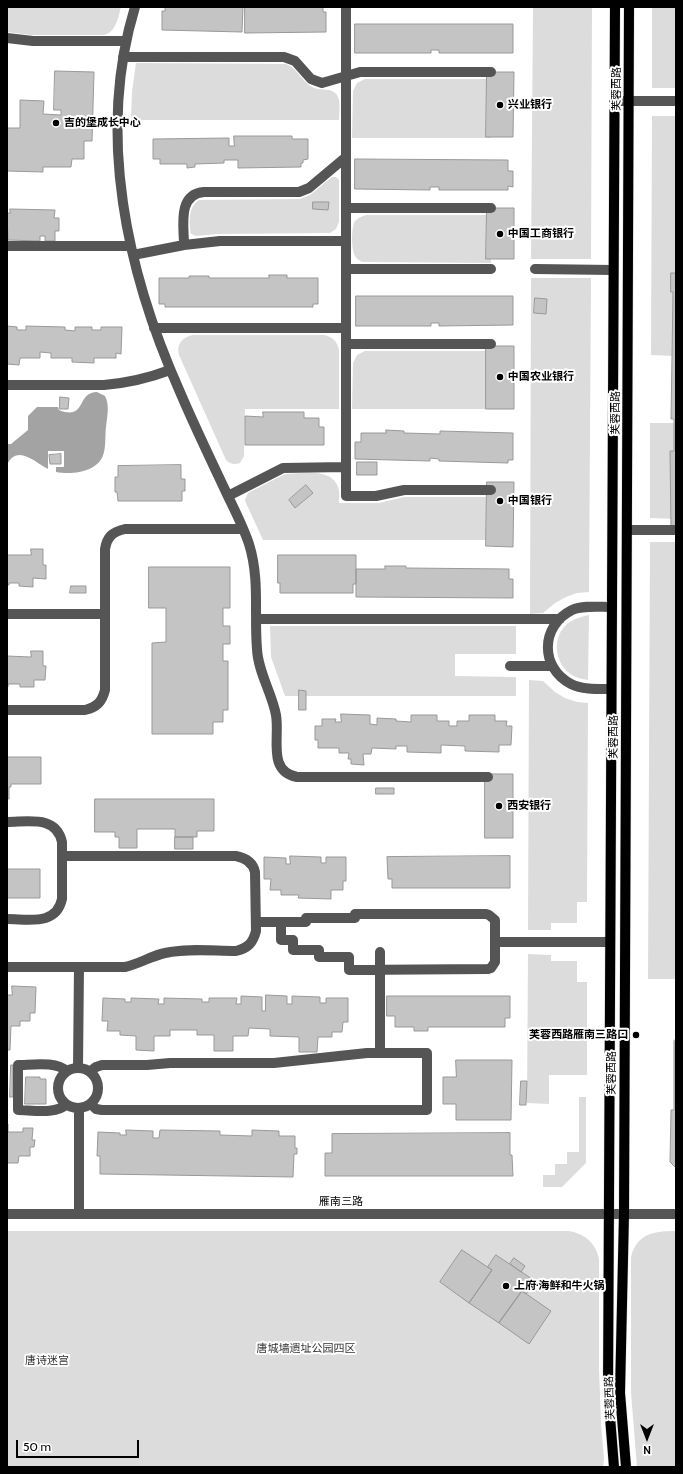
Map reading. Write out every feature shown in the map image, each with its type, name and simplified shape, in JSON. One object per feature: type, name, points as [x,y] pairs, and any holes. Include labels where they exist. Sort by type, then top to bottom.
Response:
[{"type":"main road","name":"芙蓉西路","points":[[614,1467],[608,1392],[615,7]]},
{"type":"main road","name":"芙蓉西路","points":[[626,1467],[620,1393],[624,1214],[629,7]]},
{"type":"street","points":[[135,7],[123,57],[118,110],[118,140],[123,200],[132,250],[146,304],[170,370],[243,529],[250,548],[255,568],[256,650],[260,668],[274,705],[277,722],[277,758],[279,765],[283,772],[290,776],[297,777],[488,777]]},
{"type":"street","points":[[346,7],[346,496],[376,496],[404,490],[491,490]]},
{"type":"street","points":[[7,38],[32,41],[126,41]]},
{"type":"street","points":[[123,57],[284,57],[295,61],[311,79],[322,83],[360,72],[491,72]]},
{"type":"street","points":[[614,101],[676,101]]},
{"type":"street","points":[[184,245],[184,208],[187,201],[196,194],[204,192],[300,192],[309,188],[346,158]]},
{"type":"street","points":[[346,208],[491,208]]},
{"type":"street","points":[[7,246],[132,250],[220,241],[346,241]]},
{"type":"street","points":[[346,269],[491,269]]},
{"type":"street","points":[[535,269],[613,270]]},
{"type":"street","points":[[154,328],[346,328]]},
{"type":"street","points":[[346,344],[491,344]]},
{"type":"street","points":[[7,385],[104,385],[155,376],[170,370]]},
{"type":"street","points":[[228,496],[283,468],[346,467]]},
{"type":"street","points":[[7,710],[85,710],[99,704],[105,690],[105,549],[106,541],[110,535],[124,529],[243,529]]},
{"type":"street","points":[[627,530],[676,530]]},
{"type":"street","points":[[611,688],[588,688],[573,685],[559,676],[552,666],[548,648],[551,631],[560,618],[573,610],[589,606],[612,607]]},
{"type":"street","points":[[7,614],[105,614]]},
{"type":"street","points":[[256,618],[560,618]]},
{"type":"street","points":[[510,666],[552,666]]},
{"type":"street","points":[[7,822],[49,823],[56,828],[60,834],[62,842],[62,899],[60,907],[56,913],[50,917],[42,919],[7,919]]},
{"type":"street","points":[[7,967],[124,967],[137,964],[163,953],[176,951],[236,951],[244,949],[250,945],[254,939],[256,922],[255,872],[252,865],[243,858],[236,856],[62,856]]},
{"type":"street","points":[[256,922],[281,922],[306,922],[306,918],[355,918],[355,914],[486,914],[495,920],[495,962],[494,965],[488,969],[349,970],[349,957],[319,957],[319,950],[293,950],[293,940],[281,940],[281,922]]},
{"type":"street","points":[[496,942],[610,942]]},
{"type":"street","points":[[380,952],[380,1053]]},
{"type":"street","points":[[78,1067],[79,967]]},
{"type":"street","points":[[91,1071],[102,1065],[148,1065],[170,1063],[274,1063],[346,1055],[427,1053],[427,1110],[102,1110],[96,1109],[91,1104]]},
{"type":"street","points":[[66,1071],[55,1065],[18,1065],[18,1110],[55,1110],[61,1109],[66,1104]]},
{"type":"street","points":[[78,1067],[91,1071],[97,1080],[99,1088],[97,1096],[91,1104],[79,1108],[66,1104],[59,1096],[59,1080],[66,1071],[78,1067]]},
{"type":"street","points":[[79,1108],[79,1214]]},
{"type":"street","name":"雁南三路","points":[[7,1214],[676,1214]]},
{"type":"green space","points":[[7,7],[121,7],[116,25],[107,34],[31,35],[7,32]]},
{"type":"green space","points":[[533,7],[592,7],[591,259],[531,259]]},
{"type":"green space","points":[[652,7],[676,7],[676,88],[652,88]]},
{"type":"green space","points":[[136,63],[286,64],[294,69],[310,86],[317,89],[332,91],[337,95],[339,104],[339,120],[131,120],[132,92]]},
{"type":"green space","points":[[365,79],[491,79],[491,138],[352,138],[353,91],[357,83]]},
{"type":"green space","points":[[652,116],[676,116],[676,519],[650,518],[650,423],[674,423],[674,356],[651,355]]},
{"type":"green space","points":[[332,177],[336,177],[339,180],[339,222],[336,229],[330,233],[217,234],[196,236],[191,234],[190,215],[195,203],[199,200],[300,199],[310,195]]},
{"type":"green space","points":[[366,215],[491,215],[491,263],[362,262],[355,256],[352,244],[352,233],[355,221]]},
{"type":"green space","points":[[531,278],[591,278],[589,592],[577,593],[566,597],[555,603],[543,613],[530,614]]},
{"type":"green space","points":[[193,335],[324,335],[330,337],[336,342],[339,350],[339,409],[245,409],[244,456],[240,463],[234,464],[229,462],[226,460],[179,355],[178,348],[181,342]]},
{"type":"green space","points":[[365,351],[491,351],[491,409],[352,409],[353,363],[357,355]]},
{"type":"green space","points":[[315,473],[329,477],[338,487],[339,503],[379,503],[404,497],[491,497],[491,540],[263,540],[245,500],[248,493],[285,474]]},
{"type":"green space","points":[[650,542],[676,542],[676,979],[648,979]]},
{"type":"green space","points":[[589,615],[588,680],[576,677],[564,668],[560,661],[557,646],[561,631],[568,623],[580,617]]},
{"type":"green space","points":[[270,626],[516,626],[516,654],[455,654],[455,676],[516,677],[516,696],[285,696],[271,657]]},
{"type":"green space","points":[[529,680],[543,681],[555,692],[565,698],[577,702],[588,703],[587,902],[577,902],[577,923],[551,923],[551,930],[528,930]]},
{"type":"green space","points":[[528,954],[551,955],[551,961],[577,961],[577,982],[587,982],[587,1075],[549,1075],[549,1104],[527,1103]]},
{"type":"green space","points":[[579,1097],[586,1097],[586,1163],[562,1187],[543,1187],[543,1175],[555,1175],[555,1164],[567,1164],[567,1152],[579,1152]]},
{"type":"green space","name":"唐城墙遗址公园四区","points":[[7,1231],[574,1232],[584,1237],[592,1244],[599,1259],[599,1369],[604,1459],[603,1467],[7,1467]]},
{"type":"green space","points":[[676,1231],[676,1467],[637,1467],[631,1393],[631,1257],[634,1249],[642,1238],[654,1233]]},
{"type":"shaded area","points":[[97,392],[105,396],[108,407],[105,449],[97,464],[85,471],[70,473],[56,472],[56,467],[64,467],[64,451],[48,451],[48,469],[27,456],[21,455],[11,459],[7,465],[7,444],[11,444],[28,430],[28,416],[37,407],[58,407],[59,410],[74,412],[78,409],[86,396],[90,393]]},
{"type":"building","points":[[165,7],[243,7],[242,32],[162,30],[162,11],[165,11]]},
{"type":"building","points":[[245,7],[323,7],[323,12],[326,12],[326,32],[245,33]]},
{"type":"building","points":[[355,24],[513,24],[513,53],[439,53],[439,50],[431,50],[431,53],[355,53]]},
{"type":"building","name":"吉的堡成长中心","points":[[55,71],[94,72],[92,141],[84,141],[84,159],[72,159],[71,167],[43,167],[43,172],[7,171],[7,128],[20,128],[20,100],[44,101],[43,114],[61,115],[61,110],[54,110]]},
{"type":"building","name":"兴业银行","points":[[487,72],[514,72],[513,137],[486,137]]},
{"type":"building","points":[[234,136],[292,136],[292,139],[308,139],[308,159],[303,160],[301,167],[238,168],[238,160],[224,160],[224,163],[195,164],[195,167],[187,168],[187,164],[160,164],[160,159],[153,159],[153,139],[229,138],[229,146],[234,146]]},
{"type":"building","points":[[355,159],[508,160],[508,171],[513,171],[513,187],[508,186],[508,190],[439,190],[439,187],[430,187],[430,190],[355,189]]},
{"type":"building","points":[[313,202],[329,202],[328,210],[313,209]]},
{"type":"building","name":"中国工商银行","points":[[487,208],[514,208],[514,259],[486,259]]},
{"type":"building","points":[[10,209],[55,210],[54,218],[59,218],[59,231],[55,231],[55,241],[45,241],[45,236],[40,236],[40,241],[8,240],[7,213],[10,213]]},
{"type":"building","points":[[671,273],[676,273],[676,528],[671,528],[670,451],[674,451],[674,419],[671,419],[673,292],[671,292]]},
{"type":"building","points":[[269,275],[287,275],[287,278],[318,278],[318,304],[313,304],[313,307],[165,307],[165,304],[159,304],[159,278],[209,276],[209,278],[269,278]]},
{"type":"building","points":[[356,296],[513,296],[513,325],[439,326],[439,323],[431,323],[431,326],[356,326]]},
{"type":"building","points":[[535,298],[547,299],[546,314],[534,313]]},
{"type":"building","points":[[7,326],[17,327],[17,330],[26,330],[26,326],[65,327],[65,330],[75,331],[75,327],[92,327],[92,330],[101,330],[101,327],[122,327],[121,354],[116,353],[116,358],[94,358],[94,363],[72,362],[72,358],[51,358],[51,353],[40,352],[40,358],[20,358],[19,365],[7,364]]},
{"type":"building","name":"中国农业银行","points":[[486,346],[514,346],[514,409],[486,409]]},
{"type":"building","points":[[60,397],[69,398],[68,409],[60,409]]},
{"type":"building","points":[[263,412],[304,412],[304,418],[319,418],[319,427],[324,427],[324,445],[245,445],[245,416],[263,417]]},
{"type":"building","points":[[386,430],[404,431],[404,433],[440,434],[440,431],[513,433],[513,460],[508,460],[508,463],[439,461],[439,459],[430,458],[430,461],[355,459],[355,442],[361,442],[361,433],[386,433]]},
{"type":"building","points":[[61,454],[61,464],[50,464],[49,455]]},
{"type":"building","points":[[357,462],[377,462],[377,475],[357,475]]},
{"type":"building","points":[[181,465],[181,479],[185,479],[185,491],[182,491],[182,501],[118,501],[117,492],[115,492],[115,477],[118,477],[118,466]]},
{"type":"building","name":"中国银行","points":[[487,482],[514,482],[513,547],[486,546]]},
{"type":"building","points":[[306,485],[313,493],[295,508],[289,500]]},
{"type":"building","points":[[31,549],[43,549],[43,565],[46,565],[46,579],[33,578],[33,587],[19,586],[19,583],[9,583],[9,585],[7,585],[7,555],[31,555]]},
{"type":"building","points":[[278,555],[356,555],[356,584],[353,584],[353,593],[280,593],[280,583],[278,583]]},
{"type":"building","points":[[385,566],[406,566],[406,568],[509,569],[509,579],[513,579],[513,598],[356,597],[356,569],[385,569]]},
{"type":"building","points":[[149,567],[230,567],[230,608],[223,608],[223,626],[230,626],[230,644],[223,644],[223,661],[228,661],[228,710],[223,710],[223,722],[213,722],[213,734],[152,734],[152,643],[166,642],[166,608],[149,608]]},
{"type":"building","points":[[71,586],[86,586],[86,593],[70,593]]},
{"type":"building","points":[[31,651],[43,651],[43,666],[46,666],[45,680],[34,680],[34,687],[20,687],[20,684],[8,684],[7,687],[7,656],[31,657]]},
{"type":"building","points":[[299,690],[306,691],[306,710],[299,710]]},
{"type":"building","points":[[341,714],[370,715],[370,724],[377,725],[377,718],[396,719],[396,721],[411,722],[411,715],[437,715],[437,721],[449,721],[449,726],[457,726],[457,721],[469,721],[469,715],[495,715],[495,721],[507,721],[506,726],[512,726],[511,745],[499,745],[499,752],[465,751],[465,746],[441,745],[441,753],[407,752],[407,746],[396,746],[396,749],[372,748],[371,754],[363,754],[364,765],[351,764],[351,759],[348,759],[349,753],[339,753],[339,748],[318,748],[318,740],[315,740],[315,726],[322,726],[322,719],[336,719],[335,722],[341,722]]},
{"type":"building","points":[[7,757],[41,757],[41,784],[11,784],[11,787],[9,787],[9,799],[7,799]]},
{"type":"building","name":"西安银行","points":[[485,774],[513,774],[513,838],[485,838]]},
{"type":"building","points":[[376,788],[394,788],[394,794],[376,794]]},
{"type":"building","points":[[95,799],[214,799],[214,831],[197,831],[197,837],[175,837],[175,829],[137,829],[137,848],[119,848],[119,837],[115,837],[115,832],[95,832]]},
{"type":"building","points":[[175,837],[193,837],[193,849],[175,849]]},
{"type":"building","points":[[290,856],[321,857],[321,863],[326,863],[326,857],[346,857],[346,881],[343,881],[343,890],[331,890],[331,899],[298,898],[299,895],[281,895],[281,890],[270,890],[271,879],[264,879],[264,857],[286,858],[286,864],[290,864]]},
{"type":"building","points":[[510,856],[510,888],[392,888],[392,879],[388,879],[387,857]]},
{"type":"building","points":[[7,869],[40,869],[40,898],[7,898]]},
{"type":"building","points":[[12,986],[36,987],[35,1013],[30,1013],[30,1021],[20,1021],[20,1026],[11,1026],[10,1050],[7,1050],[7,995],[12,995]]},
{"type":"building","points":[[266,995],[287,996],[287,1004],[292,1004],[292,996],[320,997],[320,1003],[326,1003],[326,998],[348,998],[348,1022],[343,1022],[342,1032],[332,1032],[332,1037],[318,1037],[317,1052],[299,1052],[299,1037],[270,1036],[270,1029],[249,1028],[248,1036],[233,1036],[233,1051],[214,1051],[214,1035],[197,1035],[197,1030],[170,1030],[170,1036],[154,1036],[154,1051],[136,1050],[136,1036],[120,1035],[120,1031],[107,1031],[108,1021],[102,1021],[103,998],[125,999],[125,1002],[131,1002],[131,998],[159,999],[158,1004],[164,1004],[164,998],[202,999],[202,1002],[209,1002],[209,998],[237,998],[236,1004],[241,1004],[241,996],[262,997],[262,1011],[265,1011]]},
{"type":"building","points":[[387,996],[510,996],[510,1018],[505,1018],[505,1027],[428,1027],[428,1031],[414,1031],[414,1027],[395,1027],[395,1016],[387,1016]]},
{"type":"building","points":[[676,1039],[676,1168],[670,1162],[671,1110],[674,1110],[674,1041]]},
{"type":"building","points":[[456,1060],[512,1060],[511,1120],[456,1120],[456,1104],[443,1104],[443,1077],[456,1077]]},
{"type":"building","points":[[11,1065],[13,1065],[13,1097],[10,1097]]},
{"type":"building","points":[[26,1077],[40,1077],[40,1079],[46,1079],[46,1104],[25,1104]]},
{"type":"building","points":[[521,1081],[527,1081],[526,1105],[520,1105]]},
{"type":"building","points":[[7,1124],[8,1132],[23,1132],[23,1128],[33,1128],[32,1140],[35,1140],[34,1147],[30,1147],[30,1156],[19,1156],[18,1163],[7,1163]]},
{"type":"building","points":[[126,1130],[153,1131],[153,1138],[159,1138],[160,1130],[220,1131],[220,1135],[252,1136],[252,1130],[279,1131],[279,1136],[295,1136],[295,1148],[297,1148],[297,1154],[294,1154],[293,1177],[100,1174],[100,1156],[97,1156],[98,1132],[120,1133],[120,1135],[126,1135]]},
{"type":"building","points":[[510,1133],[510,1155],[512,1155],[513,1176],[325,1176],[325,1153],[332,1153],[332,1134]]},
{"type":"building","points":[[462,1250],[492,1270],[469,1303],[440,1282]]},
{"type":"building","name":"上府·海鲜和牛火锅","points":[[496,1255],[535,1281],[526,1294],[522,1291],[499,1323],[469,1303],[492,1270],[488,1267]]},
{"type":"building","points":[[514,1258],[525,1266],[521,1272],[510,1264]]},
{"type":"building","points":[[522,1291],[551,1311],[529,1344],[499,1323]]},
{"type":"place","name":"兴业银行","points":[[500,105]]},
{"type":"place","name":"吉的堡成长中心","points":[[56,123]]},
{"type":"place","name":"中国工商银行","points":[[500,234]]},
{"type":"place","name":"中国农业银行","points":[[500,377]]},
{"type":"place","name":"中国银行","points":[[500,501]]},
{"type":"place","name":"西安银行","points":[[499,806]]},
{"type":"place","name":"芙蓉西路雁南三路口","points":[[636,1035]]},
{"type":"place","name":"上府·海鲜和牛火锅","points":[[506,1286]]},
{"type":"park label","name":"唐诗迷宫","points":[[47,1361]]}]
